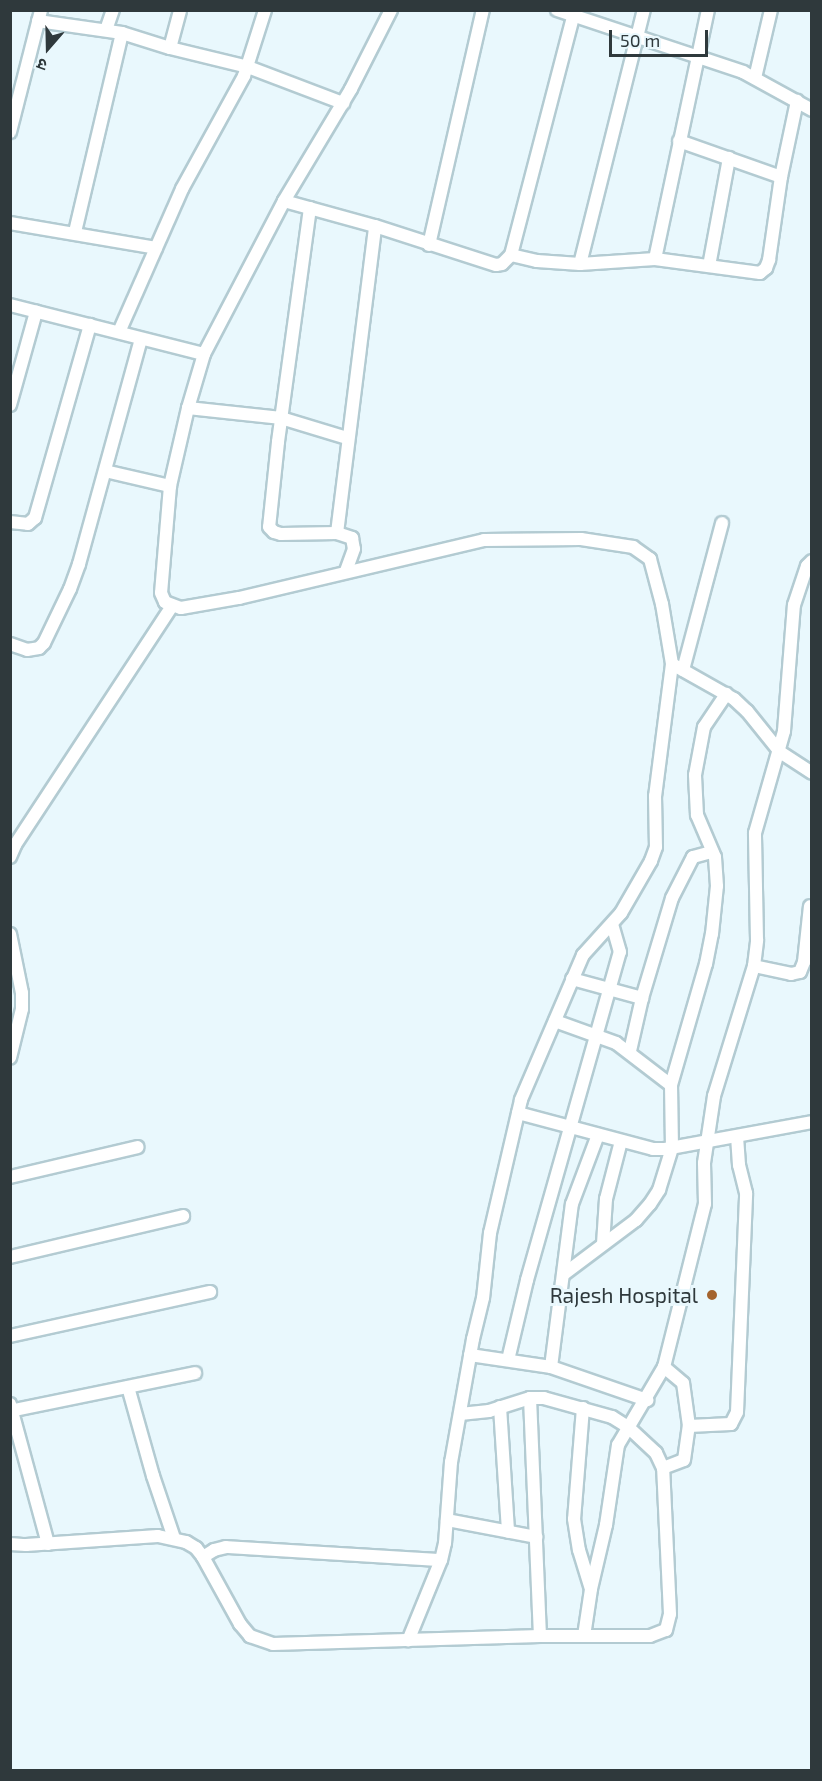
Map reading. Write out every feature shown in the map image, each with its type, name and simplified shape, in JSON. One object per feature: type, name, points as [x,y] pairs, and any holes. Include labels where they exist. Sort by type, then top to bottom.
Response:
[{"type":"street","points":[[106,30],[113,10]]},
{"type":"street","points":[[170,48],[180,10]]},
{"type":"street","points":[[119,332],[182,189],[248,67],[265,10]]},
{"type":"street","points":[[391,10],[343,103],[284,201],[204,354],[188,408],[170,486],[161,593],[165,602],[181,608],[239,598],[346,571],[499,538],[581,539],[633,547],[650,559],[677,667],[726,694],[747,711],[780,752],[811,769]]},
{"type":"street","points":[[429,245],[483,10]]},
{"type":"street","points":[[557,10],[574,13],[755,78],[812,110]]},
{"type":"street","points":[[580,264],[644,10]]},
{"type":"street","points":[[655,259],[708,10]]},
{"type":"street","points":[[755,78],[771,10]]},
{"type":"street","points":[[284,201],[375,226],[496,265],[502,264],[511,255],[574,13]]},
{"type":"street","points":[[10,132],[14,101],[39,16],[122,33],[170,48],[248,67],[343,103]]},
{"type":"street","points":[[75,232],[122,33]]},
{"type":"street","points":[[511,255],[537,261],[580,264],[655,259],[760,273],[766,268],[781,177],[797,101]]},
{"type":"street","points":[[679,141],[781,177]]},
{"type":"street","points":[[709,267],[729,158]]},
{"type":"street","points":[[310,208],[281,418],[269,527],[281,534],[337,533],[352,538],[354,543],[346,571]]},
{"type":"street","points":[[10,223],[75,232],[156,248]]},
{"type":"street","points":[[337,533],[375,226]]},
{"type":"street","points":[[10,305],[204,354]]},
{"type":"street","points":[[10,405],[36,312]]},
{"type":"street","points":[[11,523],[28,524],[35,518],[90,325]]},
{"type":"street","points":[[10,644],[34,650],[44,643],[79,564],[141,339]]},
{"type":"street","points":[[188,408],[281,418],[347,438]]},
{"type":"street","points":[[105,471],[170,486]]},
{"type":"street","points":[[408,1641],[441,1560],[447,1520],[451,1462],[470,1355],[483,1298],[490,1233],[518,1113],[583,954],[612,924],[651,861],[656,847],[655,796],[677,667],[722,523]]},
{"type":"street","points":[[584,1636],[591,1588],[606,1525],[618,1445],[647,1400],[664,1367],[705,1204],[706,1141],[714,1096],[754,966],[757,940],[755,832],[780,752],[785,719],[792,617],[796,596],[812,561]]},
{"type":"street","points":[[10,857],[15,845],[172,606]]},
{"type":"street","points":[[564,1274],[636,1220],[651,1204],[659,1190],[672,1148],[671,1085],[712,934],[717,873],[712,852],[697,815],[694,775],[704,728],[726,694]]},
{"type":"street","points":[[630,1052],[642,998],[672,898],[688,863],[697,854],[712,852]]},
{"type":"street","points":[[754,966],[791,974],[800,972],[804,962],[810,906]]},
{"type":"street","points":[[508,1360],[527,1280],[620,952],[612,924]]},
{"type":"street","points":[[10,934],[22,993],[22,1009],[10,1058]]},
{"type":"street","points":[[572,979],[642,998]]},
{"type":"street","points":[[555,1021],[595,1034],[630,1052],[671,1085]]},
{"type":"street","points":[[518,1113],[653,1149],[737,1137],[812,1122]]},
{"type":"street","points":[[552,1367],[573,1198],[598,1134]]},
{"type":"street","points":[[690,1426],[731,1424],[737,1412],[746,1193],[739,1165],[737,1137]]},
{"type":"street","points":[[603,1244],[606,1199],[621,1141]]},
{"type":"street","points":[[10,1177],[138,1147]]},
{"type":"street","points":[[10,1257],[183,1216]]},
{"type":"street","points":[[10,1336],[210,1292]]},
{"type":"street","points":[[470,1355],[552,1367],[647,1400]]},
{"type":"street","points":[[663,1468],[684,1460],[690,1426],[683,1383],[664,1367]]},
{"type":"street","points":[[48,1544],[11,1408],[195,1373]]},
{"type":"street","points":[[128,1386],[153,1476],[174,1538]]},
{"type":"street","points":[[10,1544],[48,1544],[158,1536],[174,1538],[196,1548],[203,1557],[240,1624],[250,1636],[273,1644],[540,1636],[650,1636],[666,1630],[670,1614],[663,1468],[656,1453],[628,1427],[612,1417],[544,1398],[530,1398],[500,1407],[460,1414]]},
{"type":"street","points":[[530,1398],[540,1636]]},
{"type":"street","points":[[500,1407],[508,1532]]},
{"type":"street","points":[[583,1408],[574,1519],[579,1550],[591,1588]]},
{"type":"street","points":[[447,1520],[536,1537]]},
{"type":"street","points":[[203,1557],[214,1550],[226,1547],[441,1560]]},
{"type":"place","name":"Rajesh Hospital","points":[[712,1295]]}]
